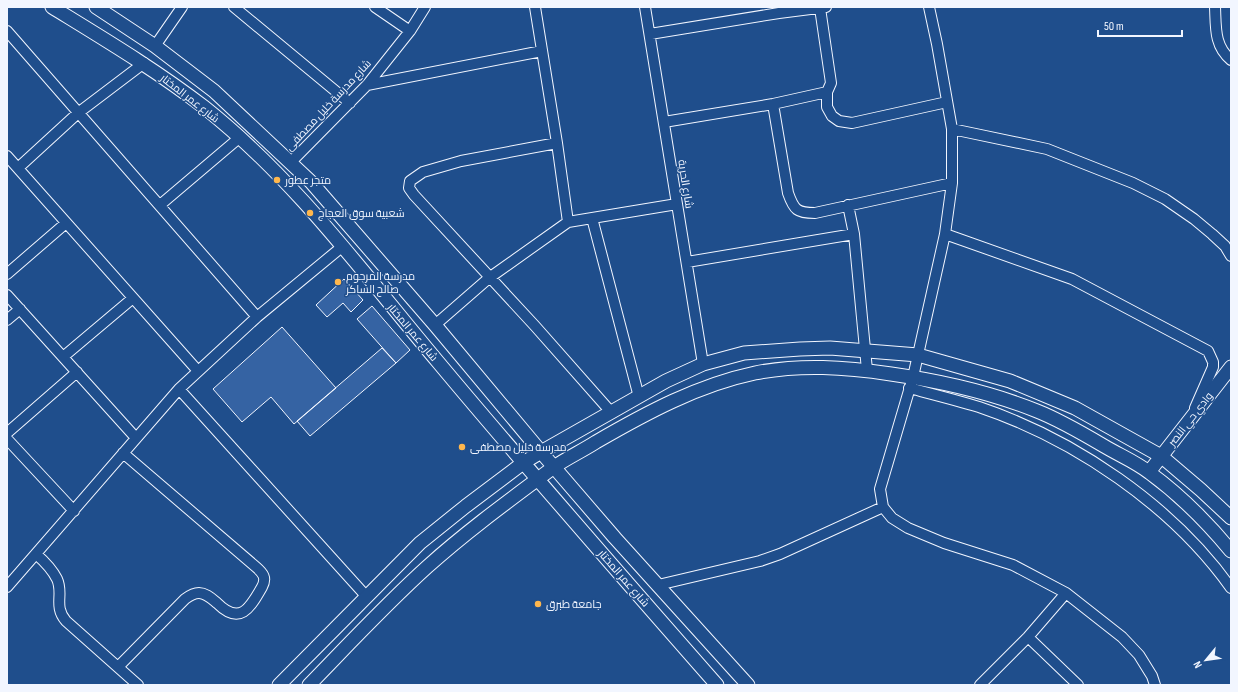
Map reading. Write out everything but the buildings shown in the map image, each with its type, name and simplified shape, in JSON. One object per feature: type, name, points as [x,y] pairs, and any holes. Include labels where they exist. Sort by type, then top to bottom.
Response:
[{"type":"street","name":"شارع عمر المختار","points":[[52,7],[144,63],[205,108],[296,192],[343,246],[537,480],[717,685]]},
{"type":"street","name":"شارع عمر المختار","points":[[96,7],[155,46],[214,91],[311,182],[554,467],[748,685]]},
{"type":"street","points":[[155,46],[182,7]]},
{"type":"street","points":[[234,7],[350,103]]},
{"type":"street","points":[[375,7],[410,31]]},
{"type":"street","name":"شارع مدرسة خليل مصطفى","points":[[291,162],[367,85],[410,31],[425,7]]},
{"type":"street","points":[[535,7],[568,222]]},
{"type":"street","name":"شارع الحرية","points":[[645,7],[703,364]]},
{"type":"street","points":[[929,7],[952,129],[952,183],[945,234],[918,355],[880,489],[883,507],[892,518],[908,528],[944,543],[1013,565],[1066,593],[1122,637],[1139,655],[1156,685]]},
{"type":"street","points":[[1215,7],[1216,34],[1224,54],[1231,60]]},
{"type":"street","points":[[650,34],[779,10],[823,8],[831,83],[827,92],[828,107],[832,116],[839,121],[852,123],[947,102]]},
{"type":"street","points":[[8,34],[257,317]]},
{"type":"street","points":[[367,85],[542,51]]},
{"type":"street","points":[[18,168],[78,113],[144,63]]},
{"type":"street","points":[[664,122],[773,104],[827,92]]},
{"type":"street","points":[[773,104],[788,193],[794,207],[797,210],[815,213],[952,183]]},
{"type":"street","points":[[952,129],[1046,149],[1133,183],[1164,199],[1194,220],[1225,246],[1231,256]]},
{"type":"street","points":[[160,205],[239,138]]},
{"type":"street","points":[[557,143],[461,161],[423,172],[410,181],[409,188],[611,412]]},
{"type":"street","points":[[7,156],[198,371]]},
{"type":"street","points":[[435,326],[489,278],[568,222],[677,204]]},
{"type":"street","points":[[848,205],[854,234],[867,370]]},
{"type":"street","points":[[592,218],[639,397]]},
{"type":"street","points":[[7,274],[66,223]]},
{"type":"street","points":[[687,262],[854,234]]},
{"type":"street","points":[[945,234],[1072,279],[1208,351],[1213,362],[1213,367],[1190,419]]},
{"type":"street","points":[[8,584],[36,554],[179,389],[257,317],[343,246]]},
{"type":"street","points":[[7,295],[136,438]]},
{"type":"street","points":[[63,357],[133,298]]},
{"type":"street","points":[[7,320],[20,309]]},
{"type":"street","points":[[278,685],[420,543],[523,463],[666,381],[703,364],[744,353],[830,348],[918,355],[1010,381],[1075,408],[1161,456],[1231,518]]},
{"type":"street","points":[[309,685],[383,609],[427,567],[468,532],[554,467],[650,412],[674,400],[736,378],[774,370],[804,367],[829,367],[867,370],[911,383],[944,397],[987,410],[1048,436],[1111,474],[1164,516],[1203,554],[1231,588]]},
{"type":"street","name":"وادي حي النصر","points":[[1148,472],[1231,367]]},
{"type":"street","points":[[7,433],[77,372]]},
{"type":"street","points":[[911,383],[971,390],[1039,411],[1066,424],[1148,472],[1186,503],[1213,530],[1231,552]]},
{"type":"street","points":[[179,389],[366,596]]},
{"type":"street","points":[[7,439],[74,510]]},
{"type":"street","points":[[118,667],[185,599],[192,594],[205,594],[212,598],[224,611],[232,614],[239,614],[245,610],[257,597],[265,582],[264,575],[256,566],[123,453]]},
{"type":"street","points":[[658,585],[760,561],[780,554],[883,507]]},
{"type":"street","points":[[36,554],[49,567],[57,579],[59,587],[60,615],[138,685]]},
{"type":"street","points":[[980,685],[1028,636],[1066,593]]},
{"type":"street","points":[[1028,636],[1074,681],[1062,685]]},
{"type":"place","name":"متجر عطور","points":[[277,180]]},
{"type":"place","name":"شعبية سوق العجاج","points":[[310,213]]},
{"type":"place","name":"مدرسة المرحوم صالح الساكر","points":[[338,282]]},
{"type":"place","name":"مدرسة خليل مصطفى","points":[[462,447]]},
{"type":"place","name":"جامعة طبرق","points":[[538,604]]}]
